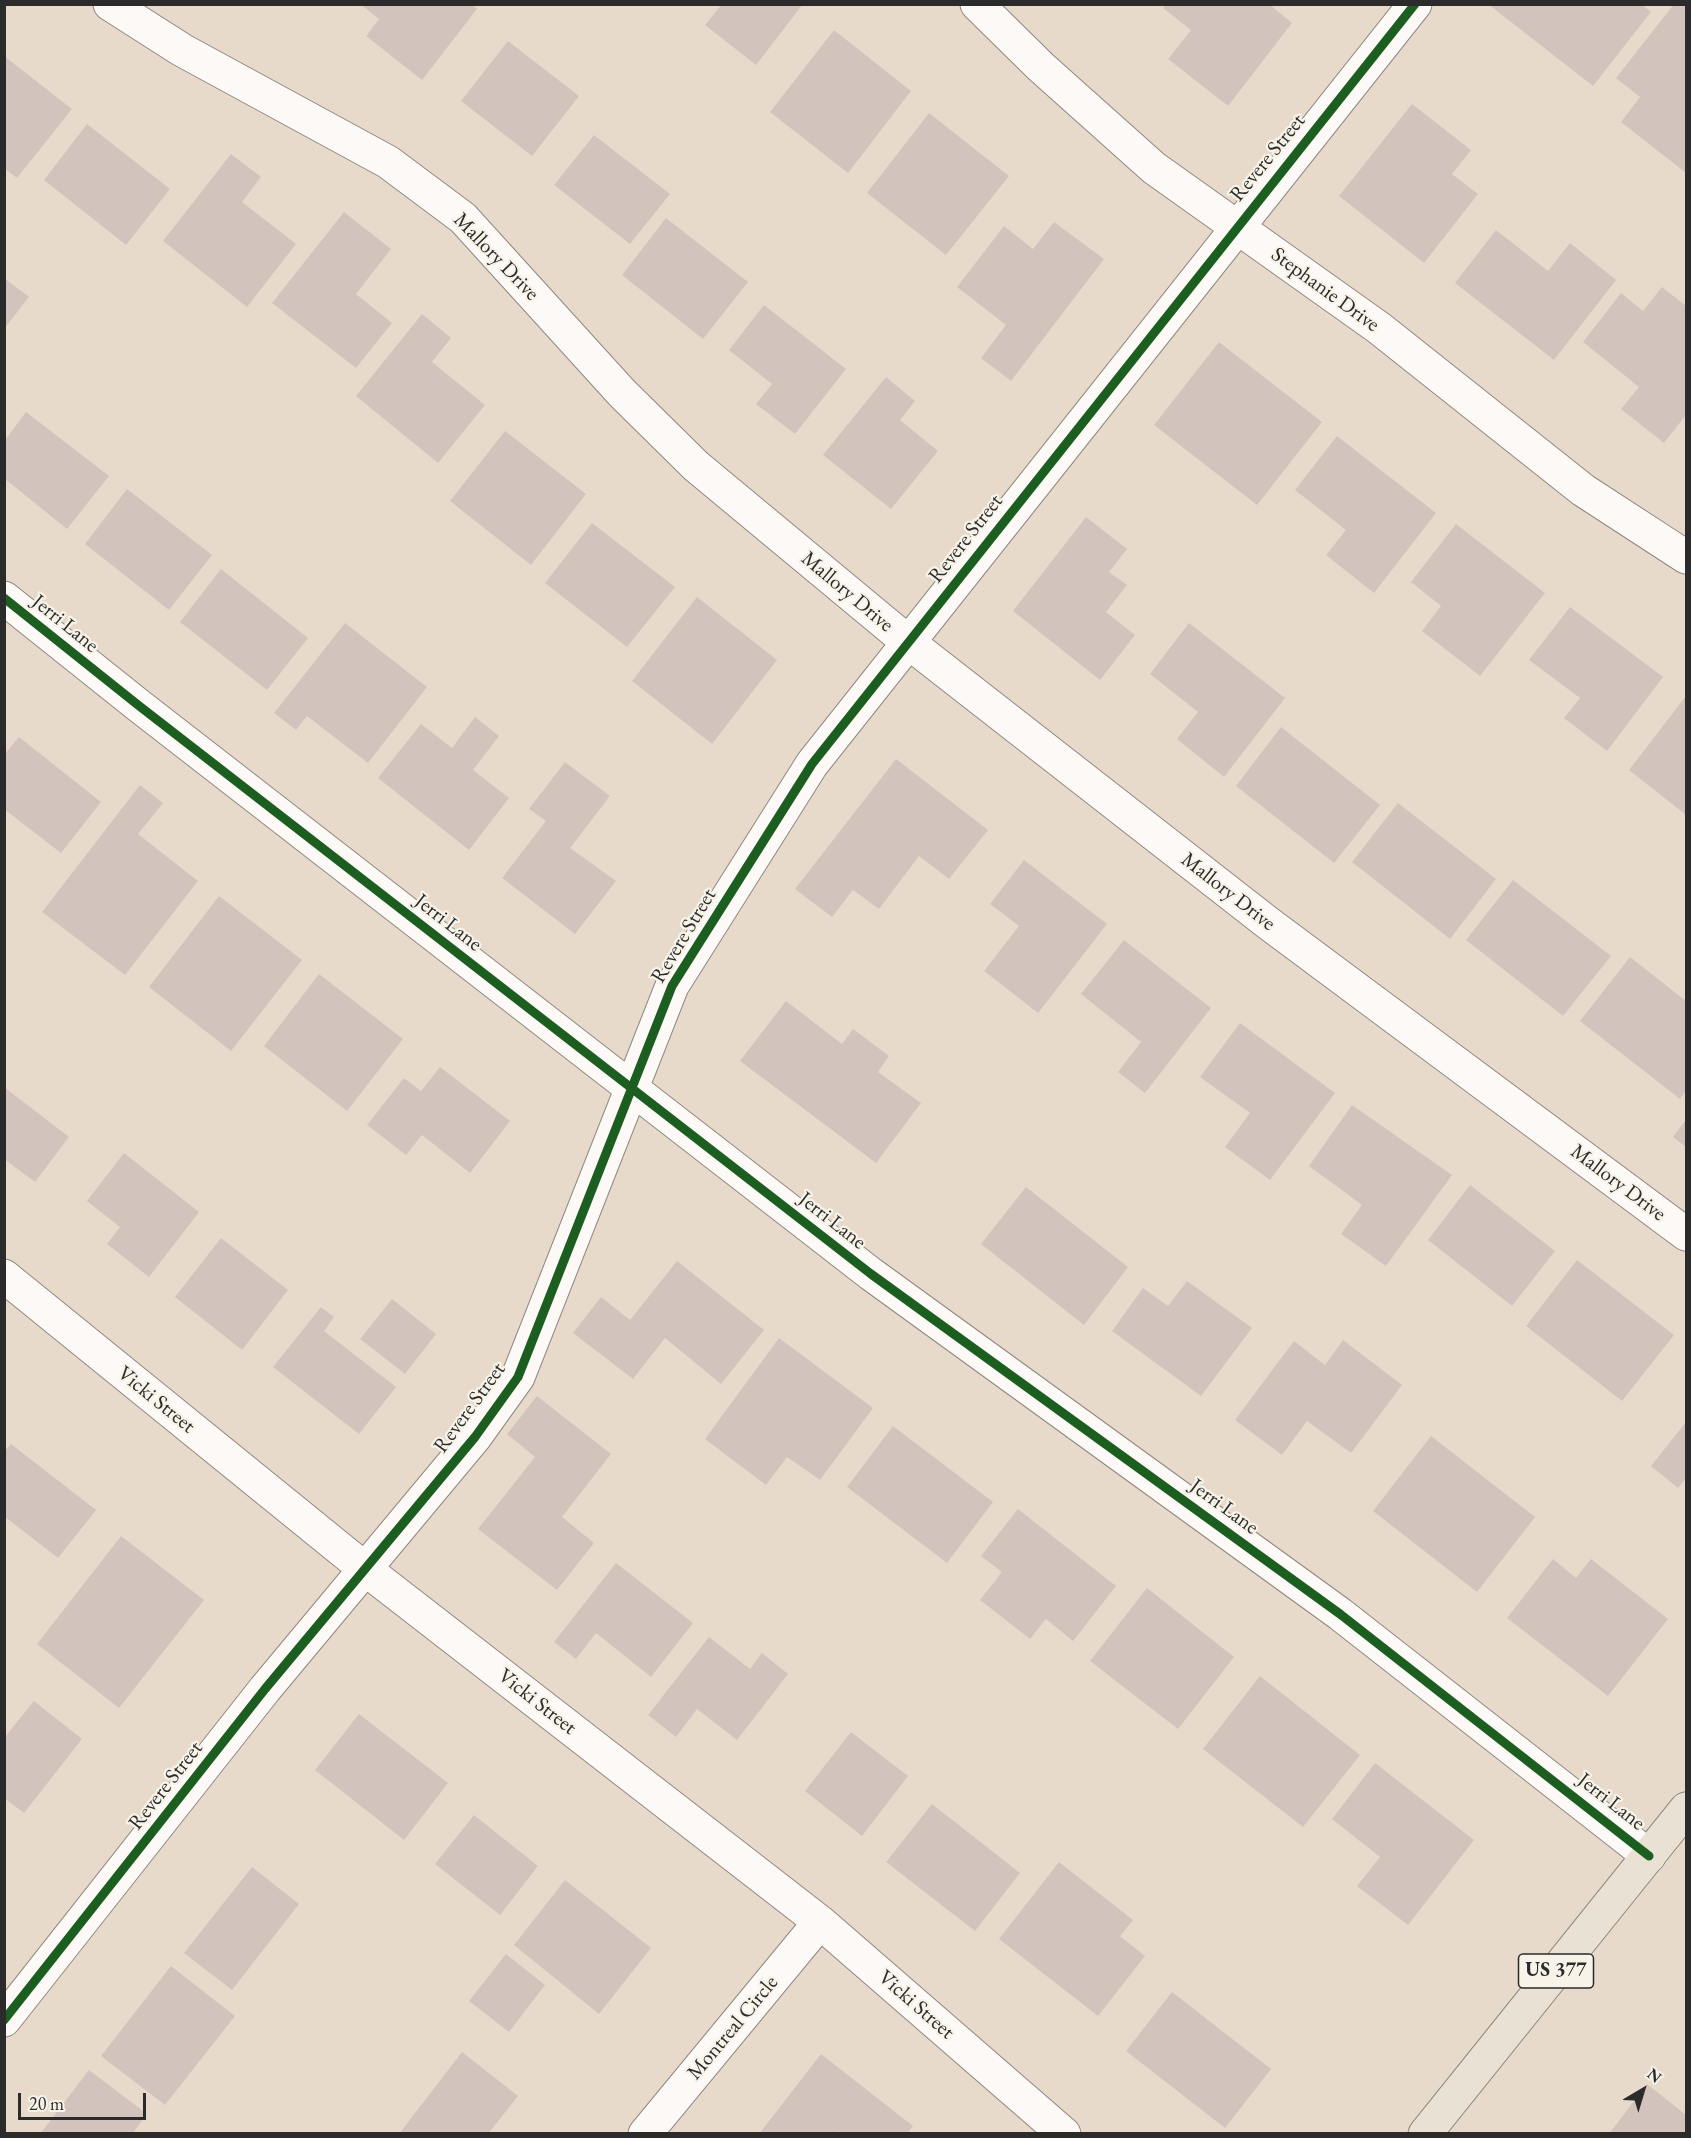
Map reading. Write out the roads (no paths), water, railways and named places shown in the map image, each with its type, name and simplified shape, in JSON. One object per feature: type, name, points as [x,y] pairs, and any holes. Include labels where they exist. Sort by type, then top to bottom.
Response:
[{"type":"main road","name":"US 377","points":[[1425,2133],[1686,1809]]},
{"type":"street","name":"Mallory Drive","points":[[110,4],[182,50],[388,162],[463,218],[622,393],[696,466],[908,642],[1268,923],[1686,1234]]},
{"type":"street","name":"Stephanie Drive","points":[[977,4],[1041,67],[1154,168],[1379,328],[1583,490],[1686,557]]},
{"type":"street","name":"Revere Street","points":[[4,2020],[265,1689],[475,1437],[518,1377],[672,986],[812,764],[1415,4]]},
{"type":"street","name":"Jerri Lane","points":[[4,598],[138,705],[871,1274],[1341,1614],[1649,1856]]},
{"type":"street","name":"Vicki Street","points":[[4,1276],[365,1569],[820,1922],[1064,2133]]},
{"type":"street","name":"Montreal Circle","points":[[645,2133],[820,1922]]}]
